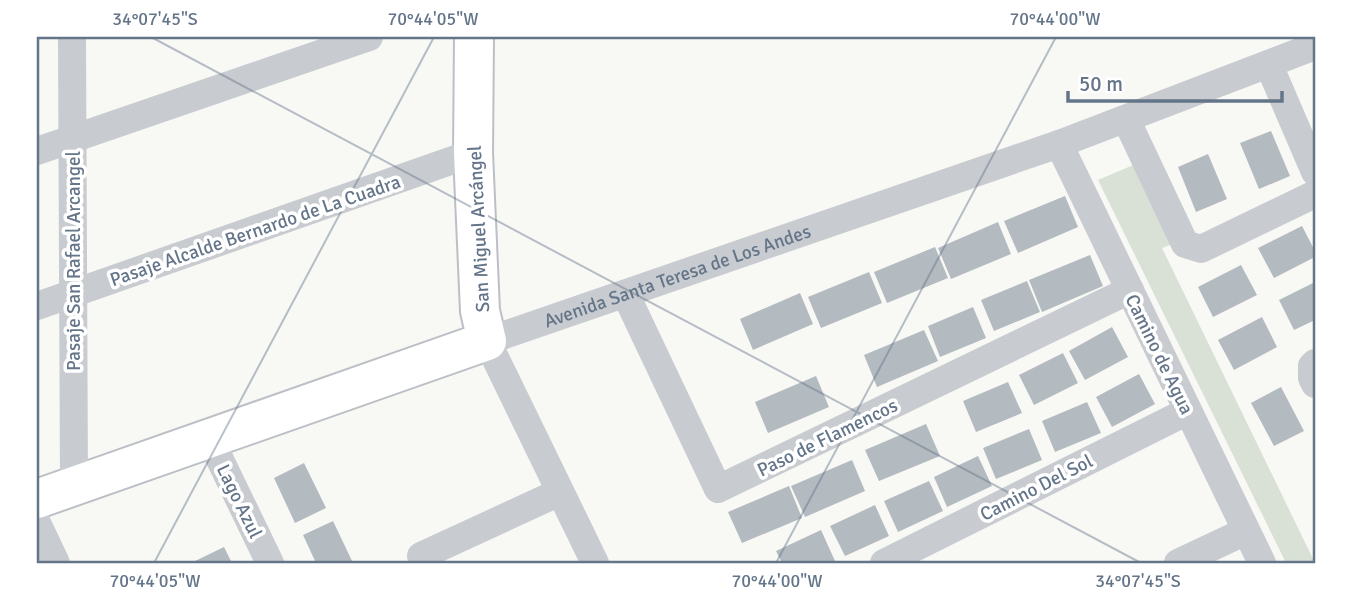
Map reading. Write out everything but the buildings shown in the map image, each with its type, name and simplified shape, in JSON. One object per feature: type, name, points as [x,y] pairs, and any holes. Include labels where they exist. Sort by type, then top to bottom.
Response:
[{"type":"street","name":"Pasaje San Rafael Arcangel","points":[[72,37],[74,486]]},
{"type":"street","points":[[37,151],[369,37]]},
{"type":"street","name":"San Miguel Arcángel","points":[[474,37],[473,153],[480,311],[487,341],[595,563]]},
{"type":"street","name":"Avenida Santa Teresa de Los Andes","points":[[37,499],[1059,144],[1315,46]]},
{"type":"street","points":[[1269,65],[1315,172]]},
{"type":"street","points":[[1126,119],[1185,244],[1201,249],[1315,194]]},
{"type":"street","name":"Camino de Agua","points":[[1059,144],[1262,563]]},
{"type":"street","name":"Pasaje Alcalde Bernardo de La Cuadra","points":[[37,306],[473,153]]},
{"type":"street","name":"Paso de Flamencos","points":[[626,295],[718,489],[1130,290]]},
{"type":"street","points":[[1315,363],[1312,366],[1312,378],[1315,384]]},
{"type":"street","name":"Camino Del Sol","points":[[884,563],[1188,411]]},
{"type":"street","name":"Lago Azul","points":[[210,439],[270,563]]},
{"type":"street","points":[[421,556],[560,492]]},
{"type":"street","points":[[37,523],[56,563]]},
{"type":"street","points":[[1178,563],[1246,531]]},
{"type":"shaded area","points":[[1138,163],[1175,243],[1162,248],[1315,563],[1286,563],[1098,180]]}]
